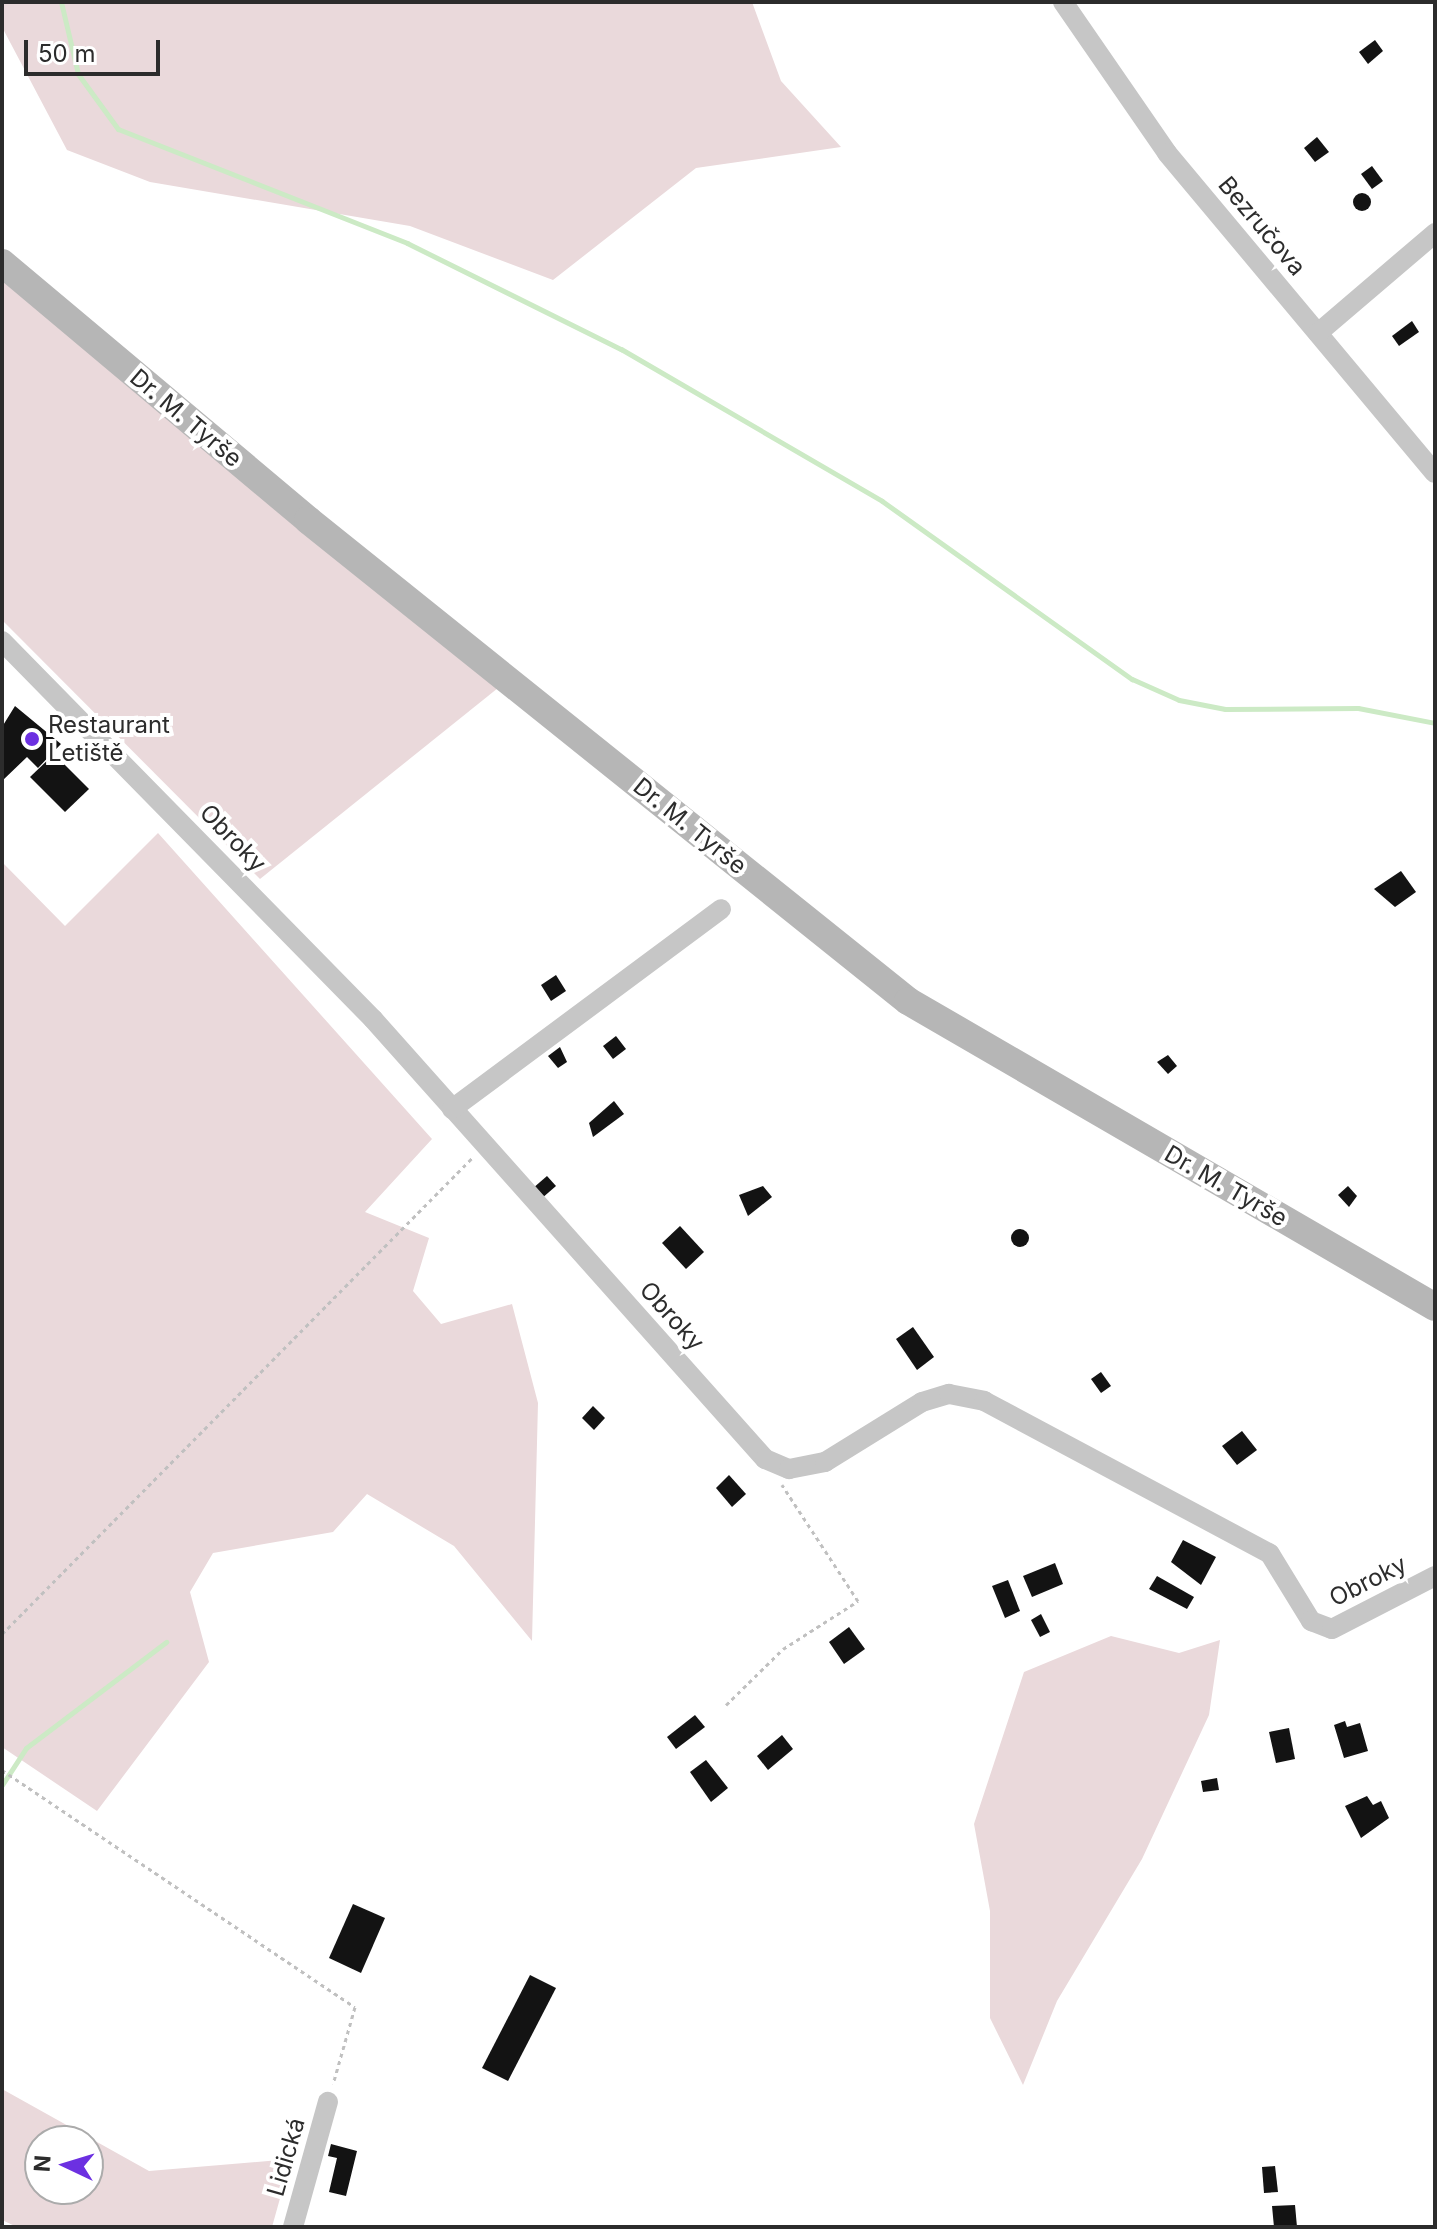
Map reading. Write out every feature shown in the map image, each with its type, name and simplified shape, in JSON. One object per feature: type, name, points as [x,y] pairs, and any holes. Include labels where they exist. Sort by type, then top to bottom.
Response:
[{"type":"street","name":"Bezručova","points":[[1063,2],[1167,153],[1435,473]]},
{"type":"street","points":[[1318,333],[1435,233]]},
{"type":"street","name":"Dr. M. Tyrše","points":[[2,263],[308,520],[908,1001],[1435,1307]]},
{"type":"street","name":"Obroky","points":[[2,641],[373,1019],[765,1459],[783,1466],[825,1462],[922,1402],[949,1394],[984,1401],[1270,1554],[1311,1621],[1332,1629],[1435,1576]]},
{"type":"street","points":[[452,1109],[721,909]]},
{"type":"street","name":"Lidická","points":[[293,2227],[328,2102]]},
{"type":"path","points":[[2,1634],[484,1145]]},
{"type":"path","points":[[726,1705],[783,1649],[858,1601],[782,1490],[783,1466]]},
{"type":"path","points":[[2,1770],[355,2007],[328,2102]]},
{"type":"shaded area","points":[[2,2],[752,2],[781,81],[841,147],[696,168],[553,280],[410,226],[150,182],[67,150],[2,27]]},
{"type":"shaded area","points":[[2,278],[498,688],[260,879],[2,620]]},
{"type":"shaded area","points":[[158,833],[432,1139],[365,1212],[429,1238],[413,1291],[441,1324],[512,1304],[538,1403],[532,1641],[454,1546],[367,1494],[333,1532],[213,1553],[190,1592],[209,1662],[97,1811],[2,1747],[2,862],[65,926]]},
{"type":"shaded area","points":[[1111,1636],[1179,1653],[1220,1640],[1209,1715],[1142,1859],[1057,2001],[1023,2085],[990,2018],[990,1911],[974,1824],[1024,1672]]},
{"type":"shaded area","points":[[2,2089],[67,2125],[24,2125],[24,2205],[104,2205],[104,2146],[149,2171],[291,2159],[272,2227],[17,2227],[2,2220]]},
{"type":"building","points":[[1375,40],[1383,51],[1368,64],[1359,52]]},
{"type":"building","points":[[1317,137],[1329,152],[1315,162],[1304,148]]},
{"type":"building","points":[[1372,166],[1383,181],[1372,189],[1361,174]]},
{"type":"building","points":[[1362,193],[1371,202],[1362,211],[1353,202]]},
{"type":"building","points":[[1412,321],[1419,332],[1399,346],[1392,336]]},
{"type":"building","name":"Restaurant Letiště","points":[[15,706],[61,744],[38,768],[27,757],[2,781],[2,727]]},
{"type":"building","points":[[54,754],[89,789],[65,812],[30,777]]},
{"type":"building","points":[[1401,871],[1416,892],[1395,907],[1374,889]]},
{"type":"building","points":[[556,975],[566,991],[551,1001],[541,985]]},
{"type":"building","points":[[616,1036],[626,1049],[613,1059],[603,1046]]},
{"type":"building","points":[[560,1047],[567,1062],[558,1068],[548,1056]]},
{"type":"building","points":[[1168,1055],[1177,1066],[1168,1074],[1157,1062]]},
{"type":"building","points":[[614,1101],[624,1114],[593,1137],[589,1123]]},
{"type":"building","points":[[547,1176],[556,1186],[541,1199],[532,1189]]},
{"type":"building","points":[[763,1186],[772,1197],[748,1216],[739,1195]]},
{"type":"building","points":[[1348,1186],[1357,1196],[1349,1207],[1338,1195]]},
{"type":"building","points":[[680,1226],[704,1252],[686,1269],[662,1243]]},
{"type":"building","points":[[1020,1229],[1029,1238],[1020,1247],[1011,1238]]},
{"type":"building","points":[[913,1327],[934,1357],[917,1370],[896,1339]]},
{"type":"building","points":[[1101,1372],[1111,1386],[1101,1393],[1091,1379]]},
{"type":"building","points":[[593,1406],[605,1418],[594,1430],[582,1418]]},
{"type":"building","points":[[1242,1431],[1257,1450],[1237,1465],[1222,1446]]},
{"type":"building","points":[[729,1475],[746,1494],[732,1507],[716,1488]]},
{"type":"building","points":[[1183,1540],[1216,1557],[1201,1585],[1171,1562]]},
{"type":"building","points":[[1055,1563],[1063,1584],[1032,1597],[1023,1576]]},
{"type":"building","points":[[1157,1576],[1194,1597],[1187,1609],[1149,1589]]},
{"type":"building","points":[[1008,1580],[1020,1611],[1005,1618],[992,1586]]},
{"type":"building","points":[[1041,1614],[1050,1632],[1040,1637],[1031,1620]]},
{"type":"building","points":[[849,1627],[865,1649],[844,1664],[829,1642]]},
{"type":"building","points":[[695,1715],[705,1727],[676,1749],[667,1737]]},
{"type":"building","points":[[1345,1721],[1347,1727],[1360,1723],[1368,1751],[1344,1758],[1334,1725]]},
{"type":"building","points":[[1289,1728],[1295,1759],[1276,1763],[1269,1732]]},
{"type":"building","points":[[782,1735],[793,1749],[768,1770],[757,1756]]},
{"type":"building","points":[[706,1760],[728,1788],[711,1802],[690,1772]]},
{"type":"building","points":[[1217,1778],[1219,1790],[1203,1792],[1201,1781]]},
{"type":"building","points":[[1367,1796],[1373,1805],[1381,1801],[1389,1818],[1361,1838],[1345,1806]]},
{"type":"building","points":[[353,1904],[385,1918],[361,1973],[329,1958]]},
{"type":"building","points":[[530,1975],[556,1988],[508,2081],[482,2068]]},
{"type":"building","points":[[331,2144],[357,2151],[346,2196],[329,2192],[337,2158],[328,2156]]},
{"type":"building","points":[[1275,2166],[1278,2192],[1264,2193],[1262,2167]]},
{"type":"building","points":[[1295,2205],[1297,2227],[1274,2227],[1272,2206]]},
{"type":"waterway","points":[[61,2],[78,74],[118,129],[407,243],[621,349],[882,501],[1132,679],[1179,700],[1225,709],[1358,708],[1435,723]]},
{"type":"waterway","points":[[2,1785],[26,1748],[166,1642]]},
{"type":"place","name":"Restaurant Letiště","points":[[32,739]]}]
